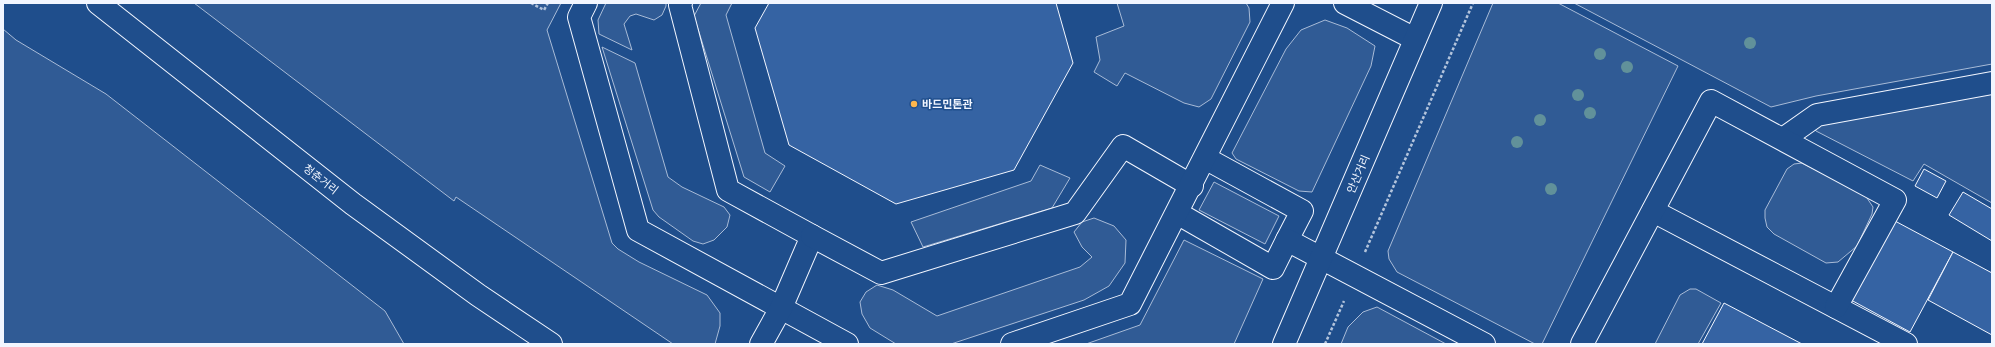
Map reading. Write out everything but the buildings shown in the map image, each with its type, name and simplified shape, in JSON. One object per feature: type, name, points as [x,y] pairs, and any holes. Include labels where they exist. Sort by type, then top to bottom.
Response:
[{"type":"main road","name":"청춘거리","points":[[98,3],[353,204],[478,295],[551,344]]},
{"type":"main road","points":[[586,3],[579,17],[638,230],[847,344]]},
{"type":"main road","points":[[680,3],[728,190],[881,273],[1075,214],[1123,146],[1192,186]]},
{"type":"main road","points":[[1012,344],[1130,304],[1192,186],[1283,3]]},
{"type":"main road","points":[[1345,3],[1415,39]]},
{"type":"main road","name":"안산거리","points":[[1284,344],[1322,259],[1431,3]]},
{"type":"main road","points":[[1783,139],[1817,115],[1992,84]]},
{"type":"main road","points":[[1582,344],[1711,102],[1895,200],[1836,307]]},
{"type":"main road","points":[[1177,213],[1273,268],[1302,211],[1205,158]]},
{"type":"main road","points":[[1653,211],[1906,344]]},
{"type":"main road","points":[[761,344],[781,308],[812,236]]},
{"type":"main road","points":[[1287,240],[1484,344]]},
{"type":"path","points":[[531,3],[544,10],[548,3]]},
{"type":"path","points":[[1325,344],[1473,3]]},
{"type":"shaded area","points":[[194,3],[561,3],[547,30],[612,243],[618,249],[639,262],[707,295],[720,313],[720,326],[715,344],[673,344],[456,197],[454,201]]},
{"type":"shaded area","points":[[606,3],[666,3],[666,6],[662,15],[654,20],[636,14],[630,16],[624,24],[632,50],[599,34],[598,20]]},
{"type":"shaded area","points":[[701,3],[732,3],[726,15],[765,153],[785,166],[770,192],[744,177],[694,16]]},
{"type":"shaded area","points":[[1117,3],[1246,3],[1249,8],[1250,22],[1211,99],[1199,107],[1184,103],[1125,73],[1117,86],[1094,72],[1100,60],[1096,37],[1124,26]]},
{"type":"shaded area","points":[[1493,3],[1558,3],[1678,66],[1542,344],[1535,344],[1397,272],[1389,259],[1388,251]]},
{"type":"shaded area","points":[[1574,3],[1992,3],[1992,64],[1816,96],[1771,107]]},
{"type":"shaded area","points":[[1325,20],[1347,28],[1375,46],[1371,66],[1312,192],[1299,191],[1236,159],[1232,153],[1286,49],[1301,30]]},
{"type":"shaded area","points":[[3,29],[16,40],[106,94],[385,311],[404,344],[3,344]]},
{"type":"shaded area","points":[[602,47],[635,63],[668,177],[682,187],[724,207],[730,215],[727,227],[714,240],[703,244],[693,241],[659,217],[653,210]]},
{"type":"shaded area","points":[[1992,90],[1992,203],[1924,164],[1913,181],[1816,131],[1813,127]]},
{"type":"shaded area","points":[[1802,163],[1865,195],[1873,207],[1872,214],[1857,246],[1838,262],[1826,263],[1774,234],[1767,227],[1765,210],[1787,169],[1794,164]]},
{"type":"shaded area","points":[[1040,165],[1070,178],[1052,208],[923,247],[911,222],[1031,181]]},
{"type":"shaded area","points":[[1214,182],[1279,216],[1265,244],[1199,210]]},
{"type":"shaded area","points":[[1094,218],[1114,226],[1126,240],[1125,263],[1109,286],[1084,300],[951,344],[896,344],[870,328],[862,314],[860,302],[866,292],[877,285],[893,290],[937,316],[1080,267],[1092,257],[1082,247],[1074,232],[1082,222]]},
{"type":"shaded area","points":[[1184,240],[1263,279],[1234,344],[1086,344],[1140,325]]},
{"type":"shaded area","points":[[1690,289],[1696,289],[1721,303],[1698,344],[1655,344],[1680,295]]},
{"type":"shaded area","points":[[1377,307],[1446,344],[1341,344],[1348,327],[1363,312]]},
{"type":"place","name":"바드민톤관","points":[[914,104]]}]
